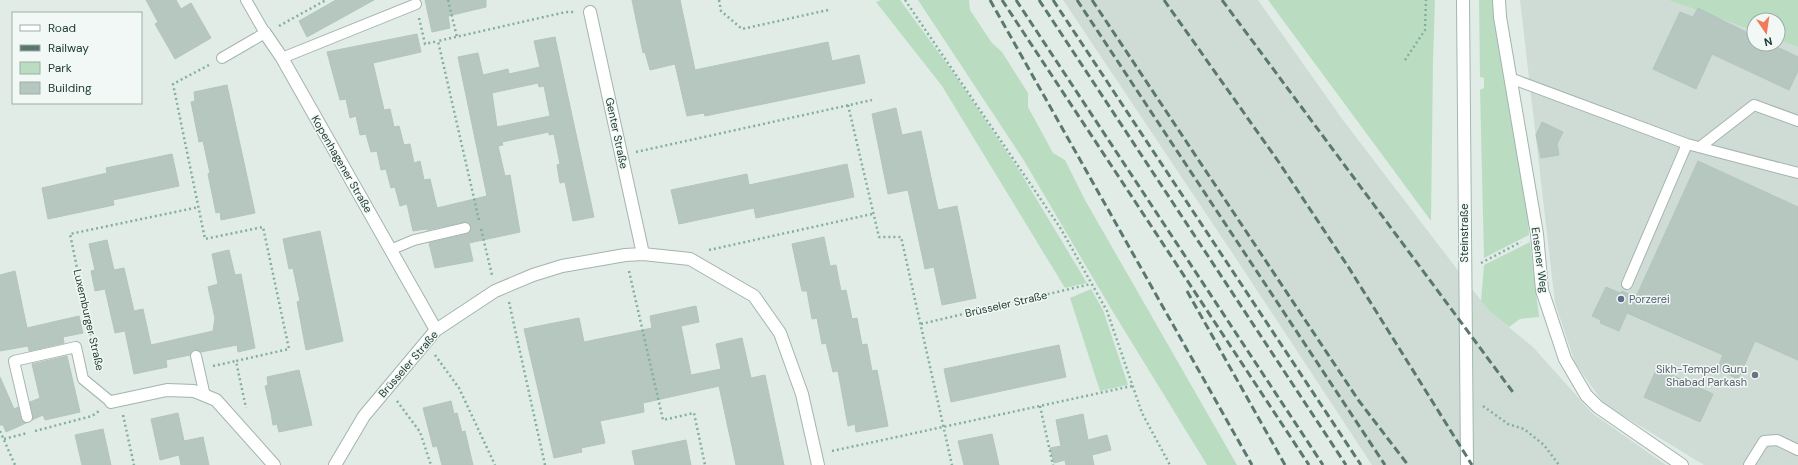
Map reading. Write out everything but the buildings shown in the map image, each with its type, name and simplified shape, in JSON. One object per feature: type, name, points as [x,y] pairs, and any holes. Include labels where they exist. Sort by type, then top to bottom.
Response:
[{"type":"street","name":"Steinstraße","points":[[1463,0],[1467,465]]},
{"type":"street","name":"Ensener Weg","points":[[1499,0],[1500,17],[1537,234],[1542,290],[1565,359],[1586,395],[1598,407],[1682,465]]},
{"type":"street","name":"Genter Straße","points":[[590,12],[643,254]]},
{"type":"street","name":"Kopenhagener Straße","points":[[265,33],[282,58],[436,330]]},
{"type":"street","name":"Brüsseler Straße","points":[[335,465],[364,416],[436,330],[499,289],[533,275],[562,266],[625,255],[643,254],[690,259],[754,296],[780,333],[802,394],[817,460]]},
{"type":"street","points":[[115,401],[167,390],[194,391],[216,400],[274,465]]},
{"type":"lane","name":"Kopenhagener Straße","points":[[246,0],[265,33]]},
{"type":"lane","points":[[282,58],[416,4]]},
{"type":"lane","points":[[222,58],[265,33]]},
{"type":"lane","points":[[1510,78],[1687,144],[1798,173]]},
{"type":"lane","points":[[1700,147],[1754,105],[1798,121]]},
{"type":"lane","points":[[1626,284],[1687,144]]},
{"type":"lane","points":[[390,250],[414,240],[465,228]]},
{"type":"lane","points":[[27,417],[14,361],[76,347],[83,379],[115,401]]},
{"type":"lane","points":[[196,356],[205,396]]},
{"type":"lane","points":[[1749,465],[1764,441],[1777,440],[1798,450]]},
{"type":"path","points":[[283,24],[326,0]]},
{"type":"path","points":[[448,0],[457,37]]},
{"type":"path","points":[[719,0],[721,11],[742,29],[828,10]]},
{"type":"path","points":[[905,0],[1061,229],[1107,310],[1142,413],[1170,465]]},
{"type":"path","points":[[1405,60],[1425,30],[1426,0]]},
{"type":"path","points":[[423,34],[425,44],[566,12]]},
{"type":"path","points":[[438,41],[499,289],[510,307],[545,465]]},
{"type":"path","points":[[199,368],[289,350],[263,227],[206,239],[173,84],[222,58]]},
{"type":"path","points":[[622,156],[872,100]]},
{"type":"path","points":[[848,105],[872,214],[879,237],[901,237],[952,465]]},
{"type":"path","name":"Luxemburger Straße","points":[[94,348],[70,234],[199,207]]},
{"type":"path","points":[[678,257],[872,214]]},
{"type":"path","points":[[1478,265],[1522,242]]},
{"type":"path","points":[[625,255],[663,420],[694,413],[705,465]]},
{"type":"path","name":"Brüsseler Straße","points":[[921,324],[1091,284]]},
{"type":"path","points":[[426,342],[459,388],[494,465]]},
{"type":"path","name":"Luxemburger Straße","points":[[95,355],[101,376]]},
{"type":"path","points":[[235,420],[246,408],[236,361]]},
{"type":"path","points":[[817,460],[944,427],[1132,386]]},
{"type":"path","points":[[388,387],[420,432],[431,465]]},
{"type":"path","points":[[4,439],[92,416],[115,401],[134,465]]},
{"type":"path","points":[[1040,406],[1053,465]]},
{"type":"path","points":[[1485,407],[1508,424],[1524,429],[1544,445],[1559,465]]},
{"type":"path","points":[[0,431],[15,465]]},
{"type":"shaded area","points":[[1063,0],[1258,0],[1343,120],[1489,311],[1533,347],[1592,413],[1666,465],[1372,465]]},
{"type":"shaded area","points":[[1520,0],[1668,0],[1746,28],[1746,52],[1786,52],[1786,43],[1798,47],[1798,465],[1704,465],[1604,404],[1575,363],[1555,303]]},
{"type":"green space","points":[[881,0],[900,0],[953,72],[1019,170],[1087,283],[1065,288],[942,86],[876,2]]},
{"type":"green space","points":[[918,0],[969,0],[970,10],[992,43],[1002,52],[1028,93],[1028,107],[1053,153],[1065,160],[1085,200],[1237,465],[1207,465],[1110,307],[1023,159]]},
{"type":"green space","points":[[1268,0],[1435,0],[1431,221]]},
{"type":"green space","points":[[1479,0],[1495,0],[1524,175],[1529,235],[1484,258],[1480,90],[1484,88],[1484,78],[1480,77]]},
{"type":"green space","points":[[1668,0],[1798,0],[1798,47],[1786,43],[1786,12],[1746,12],[1746,28]]},
{"type":"green space","points":[[1530,242],[1539,317],[1520,319],[1509,327],[1489,311],[1481,301],[1484,265]]},
{"type":"green space","points":[[1091,289],[1103,310],[1128,385],[1100,391],[1070,298]]},
{"type":"railway","points":[[990,0],[1252,465]]},
{"type":"railway","points":[[1002,0],[1309,465]]},
{"type":"railway","points":[[1016,0],[1323,465]]},
{"type":"railway","points":[[1039,0],[1346,465]]},
{"type":"railway","points":[[1053,0],[1361,465]]},
{"type":"railway","points":[[1077,0],[1385,465]]},
{"type":"railway","points":[[1092,0],[1359,401],[1408,465]]},
{"type":"railway","points":[[1164,0],[1278,161],[1349,268],[1472,465]]},
{"type":"railway","points":[[1222,0],[1515,395]]},
{"type":"railway","points":[[1187,291],[1285,465]]},
{"type":"place","name":"Porzerei","points":[[1621,299]]},
{"type":"place","name":"Sikh-Tempel Guru Shabad Parkash","points":[[1755,375]]}]
